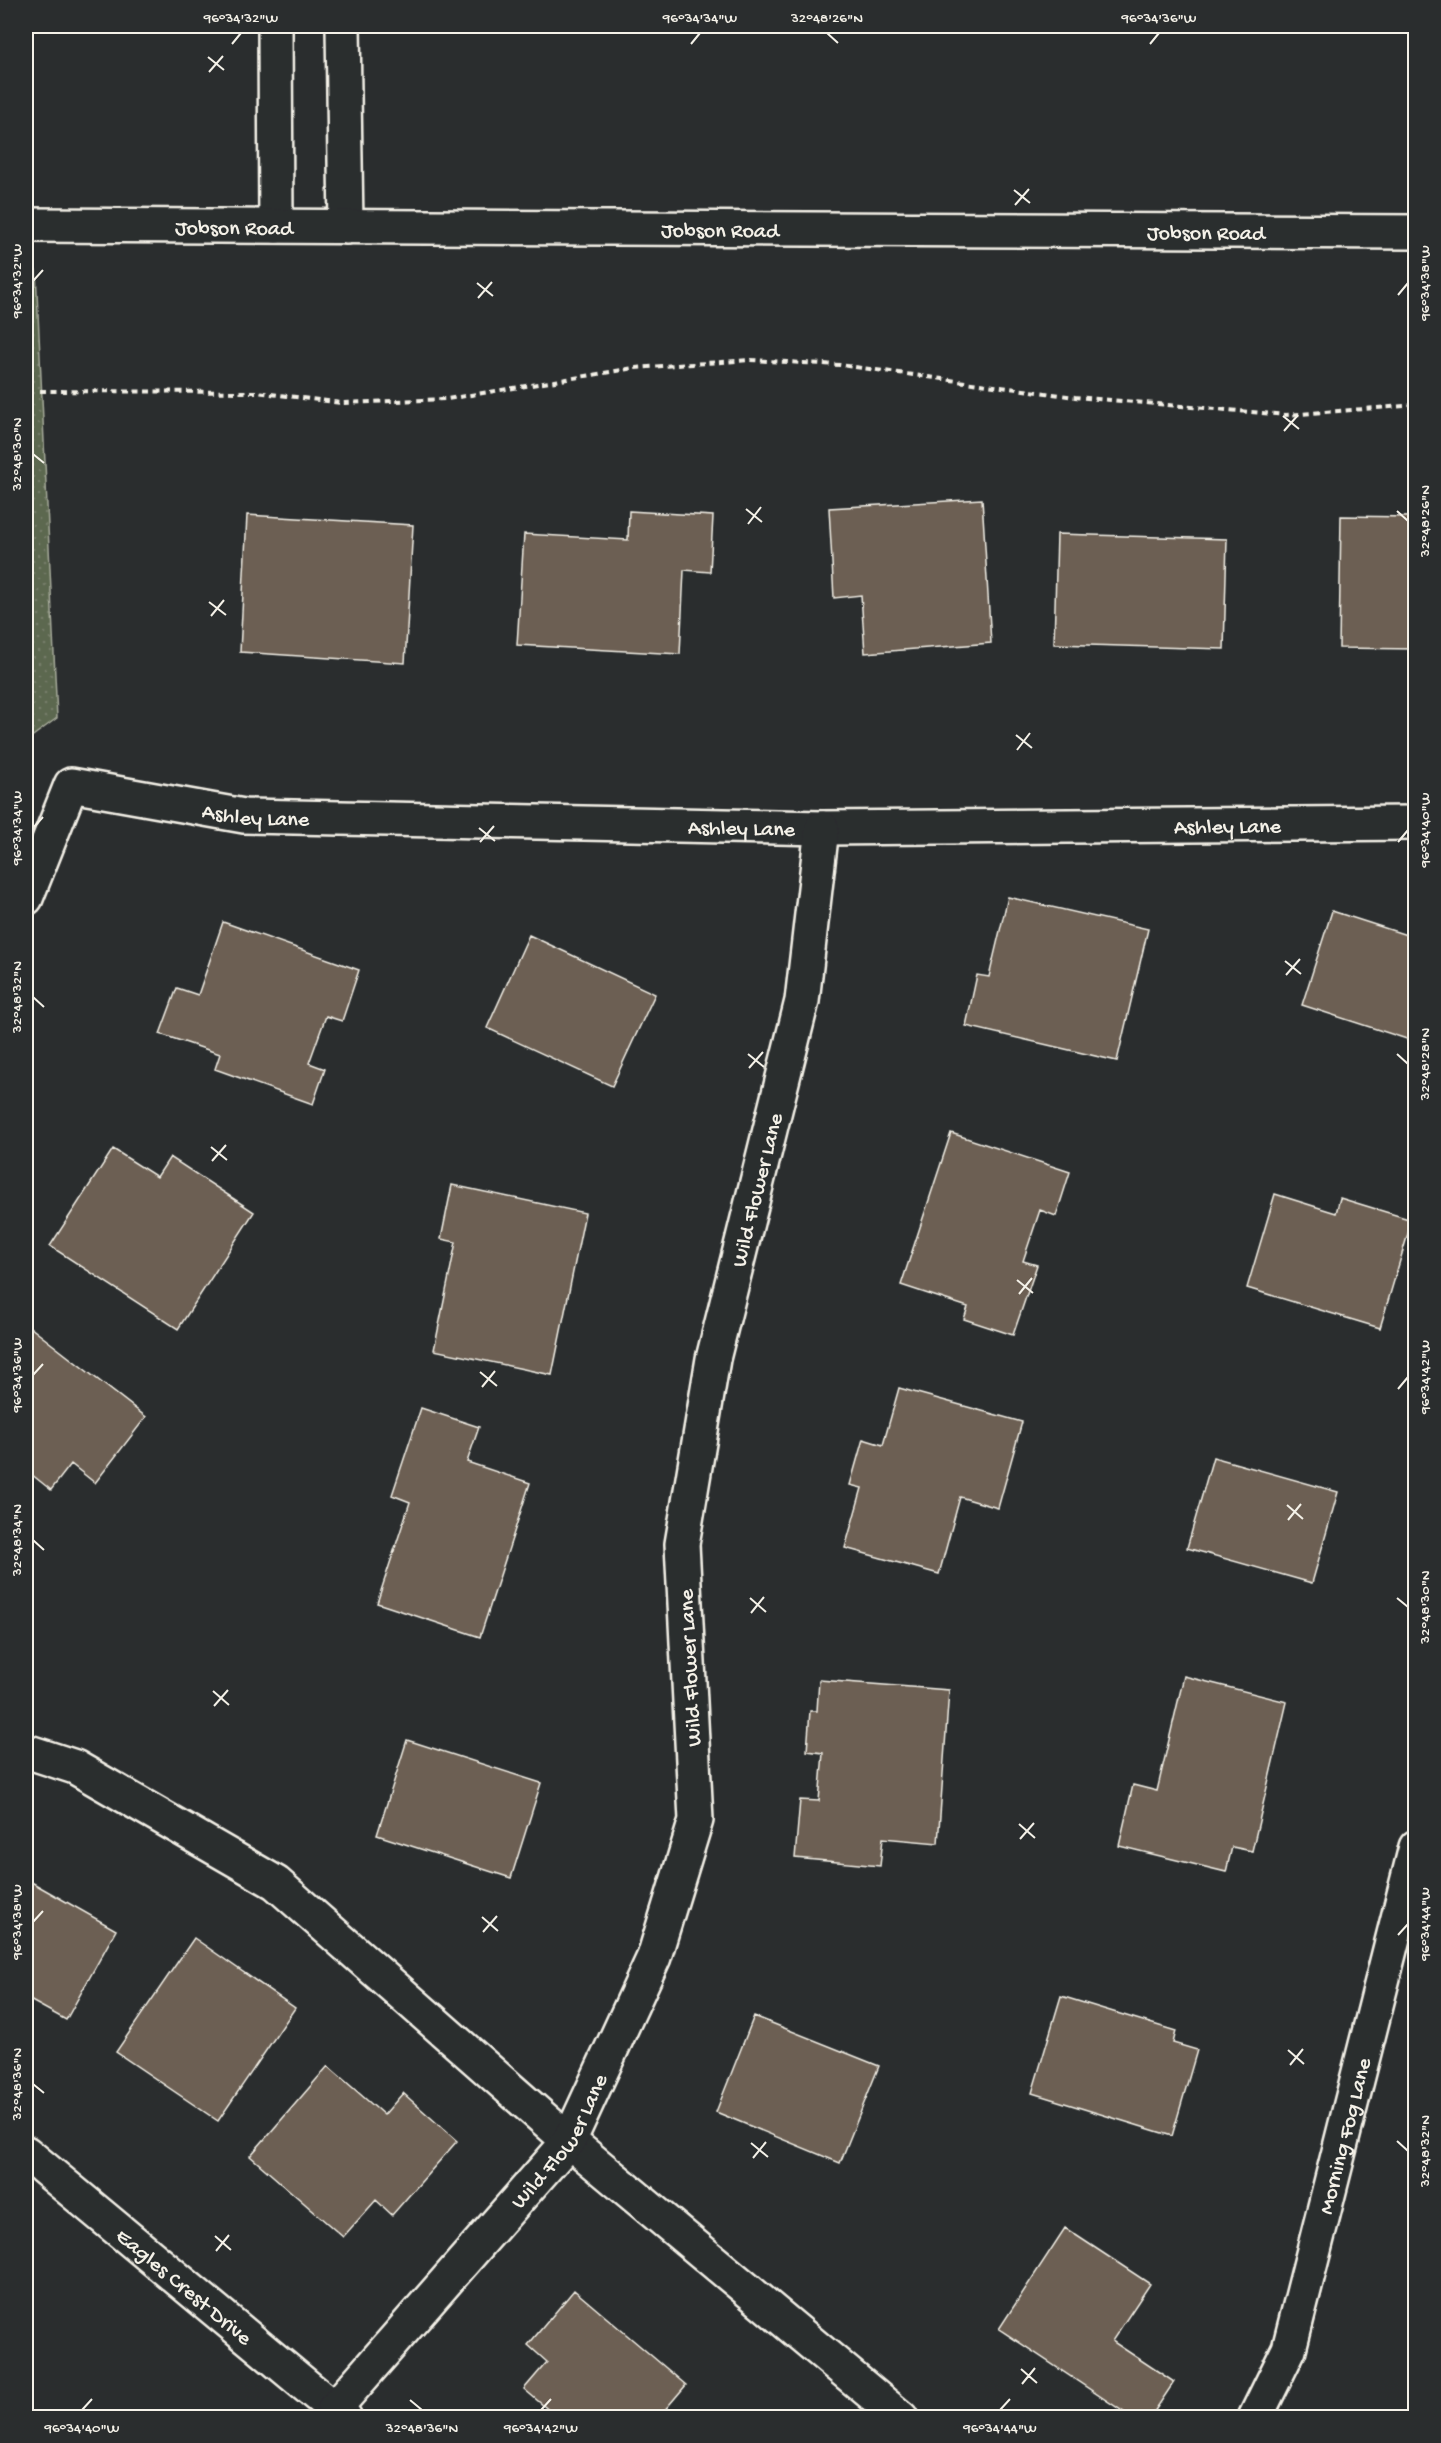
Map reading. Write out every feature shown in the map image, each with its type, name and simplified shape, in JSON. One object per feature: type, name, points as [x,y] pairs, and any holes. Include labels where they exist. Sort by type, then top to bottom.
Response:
[{"type":"street","points":[[274,26],[276,226]]},
{"type":"street","points":[[343,26],[346,227]]},
{"type":"street","name":"Jobson Road","points":[[26,225],[1416,232]]},
{"type":"street","name":"Ashley Lane","points":[[26,898],[71,785],[244,816],[822,828],[1416,823]]},
{"type":"street","name":"Wild Flower Lane","points":[[340,2413],[568,2141],[654,1957],[696,1820],[682,1544],[713,1359],[802,1001],[822,828]]},
{"type":"street","points":[[26,1751],[75,1767],[276,1882],[568,2141],[901,2418]]},
{"type":"street","name":"Morning Fog Lane","points":[[1255,2418],[1288,2349],[1416,1847]]},
{"type":"street","name":"Eagles Crest Drive","points":[[26,2153],[340,2413]]},
{"type":"path","points":[[40,391],[256,392],[342,403],[435,399],[532,387],[634,368],[750,360],[840,365],[1075,398],[1286,415],[1416,405]]},
{"type":"green space","points":[[26,271],[36,271],[57,718],[26,741]]},
{"type":"building","points":[[982,499],[991,643],[865,653],[861,595],[834,598],[829,508]]},
{"type":"building","points":[[629,511],[713,516],[710,572],[684,570],[680,654],[517,645],[524,534],[628,540]]},
{"type":"building","points":[[247,515],[413,525],[405,663],[240,652]]},
{"type":"building","points":[[1341,516],[1411,517],[1410,542],[1416,542],[1416,649],[1339,648]]},
{"type":"building","points":[[1057,534],[1227,539],[1224,649],[1054,644]]},
{"type":"building","points":[[1008,897],[1148,929],[1117,1061],[966,1026],[977,975],[989,977]]},
{"type":"building","points":[[1332,911],[1416,938],[1416,1042],[1302,1005]]},
{"type":"building","points":[[223,922],[359,970],[342,1021],[326,1016],[309,1063],[325,1069],[313,1104],[215,1069],[220,1054],[160,1034],[177,988],[198,995]]},
{"type":"building","points":[[529,935],[655,994],[612,1086],[487,1028]]},
{"type":"building","points":[[951,1133],[1070,1172],[1056,1216],[1040,1210],[1023,1261],[1037,1265],[1013,1335],[964,1319],[968,1307],[901,1285]]},
{"type":"building","points":[[113,1149],[157,1177],[170,1157],[254,1212],[178,1329],[50,1246]]},
{"type":"building","points":[[452,1185],[585,1213],[552,1375],[434,1350],[456,1242],[441,1239]]},
{"type":"building","points":[[1275,1194],[1336,1213],[1340,1198],[1412,1220],[1380,1328],[1247,1288]]},
{"type":"building","points":[[26,1324],[146,1417],[95,1483],[71,1464],[51,1490],[26,1470]]},
{"type":"building","points":[[899,1388],[1022,1422],[998,1508],[960,1497],[939,1574],[845,1548],[862,1488],[850,1485],[863,1439],[883,1445]]},
{"type":"building","points":[[421,1408],[479,1427],[467,1462],[530,1483],[480,1637],[377,1603],[410,1502],[392,1495]]},
{"type":"building","points":[[1213,1457],[1338,1492],[1312,1583],[1187,1548]]},
{"type":"building","points":[[1184,1676],[1287,1702],[1252,1851],[1232,1847],[1226,1872],[1119,1846],[1133,1785],[1157,1791]]},
{"type":"building","points":[[819,1680],[949,1690],[938,1843],[883,1838],[880,1866],[795,1858],[800,1800],[819,1801],[823,1753],[807,1751],[810,1711],[817,1711]]},
{"type":"building","points":[[407,1740],[541,1783],[511,1878],[377,1835]]},
{"type":"building","points":[[26,1879],[116,1930],[66,2020],[26,1998]]},
{"type":"building","points":[[194,1938],[295,2008],[218,2121],[116,2052]]},
{"type":"building","points":[[1061,1996],[1176,2031],[1173,2043],[1197,2050],[1172,2136],[1032,2093]]},
{"type":"building","points":[[754,2016],[879,2066],[840,2163],[716,2112]]},
{"type":"building","points":[[328,2066],[384,2115],[403,2093],[457,2141],[392,2215],[376,2200],[343,2237],[250,2156]]},
{"type":"building","points":[[1065,2228],[1150,2284],[1112,2341],[1174,2382],[1150,2418],[1133,2418],[999,2329]]},
{"type":"building","points":[[574,2290],[686,2385],[658,2418],[558,2418],[524,2389],[547,2362],[528,2345]]}]
